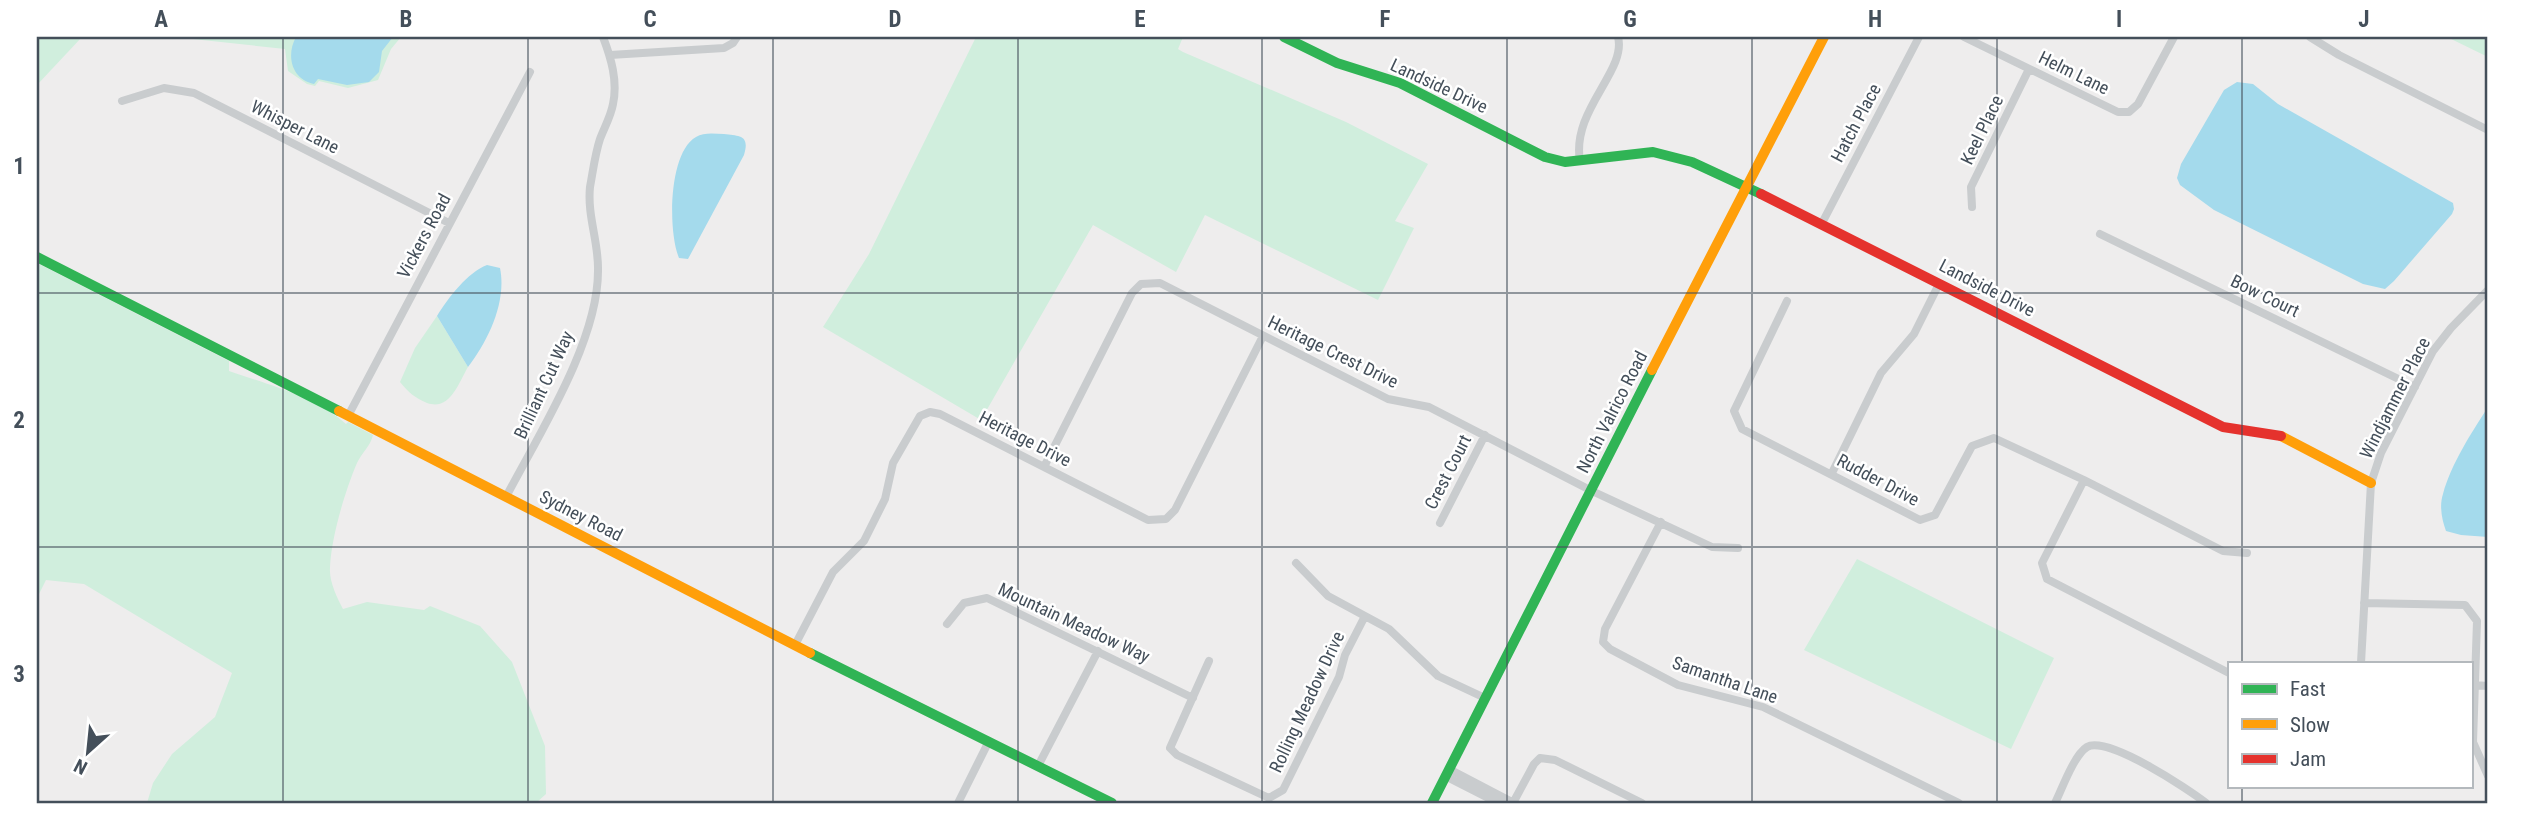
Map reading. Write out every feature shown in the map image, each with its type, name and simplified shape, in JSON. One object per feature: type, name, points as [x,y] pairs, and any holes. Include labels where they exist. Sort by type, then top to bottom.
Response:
[{"type":"street","name":"Brilliant Cut Way","points":[[506,497],[579,355],[594,311],[598,270],[590,218],[590,189],[599,143],[613,105],[614,79],[610,55],[603,37]]},
{"type":"street","points":[[610,55],[723,48],[733,43],[737,37]]},
{"type":"street","name":"Landside Drive","points":[[1284,37],[1337,64],[1400,83],[1545,157],[1565,162],[1653,152],[1692,162],[1745,186],[2223,427],[2278,435],[2371,483]]},
{"type":"street","points":[[1580,161],[1578,140],[1585,117],[1615,64],[1620,45],[1618,37]]},
{"type":"street","name":"North Valrico Road","points":[[1432,803],[1745,186],[1824,37]]},
{"type":"street","name":"Hatch Place","points":[[1821,225],[1919,37]]},
{"type":"street","name":"Helm Lane","points":[[1964,37],[2118,112],[2129,112],[2138,104],[2174,37]]},
{"type":"street","points":[[2311,37],[2339,55],[2488,130]]},
{"type":"street","name":"Keel Place","points":[[1972,206],[1971,187],[2029,69]]},
{"type":"street","name":"Vickers Road","points":[[348,416],[530,72]]},
{"type":"street","name":"Whisper Lane","points":[[122,101],[164,88],[194,93],[449,223]]},
{"type":"street","name":"Bow Court","points":[[2100,234],[2415,387]]},
{"type":"street","name":"Sydney Road","points":[[37,257],[796,645],[1112,803]]},
{"type":"street","name":"Heritage Crest Drive","points":[[1044,467],[1132,293],[1141,284],[1160,283],[1388,399],[1429,407],[1642,516],[1661,522],[1712,547],[1738,548]]},
{"type":"street","points":[[1832,473],[1881,373],[1913,334],[1939,284]]},
{"type":"street","name":"Windjammer Place","points":[[2361,662],[2371,483],[2381,453],[2434,351],[2451,328],[2488,290]]},
{"type":"street","name":"Rudder Drive","points":[[1787,301],[1734,411],[1742,429],[1920,520],[1935,515],[1972,446],[1994,438],[2084,480],[2223,551],[2247,553]]},
{"type":"street","name":"Heritage Drive","points":[[796,645],[833,572],[864,541],[885,499],[893,463],[920,416],[930,412],[940,414],[1148,520],[1166,519],[1175,510],[1264,336]]},
{"type":"street","name":"Crest Court","points":[[1440,523],[1485,435]]},
{"type":"street","points":[[2084,480],[2042,563],[2048,579],[2228,672]]},
{"type":"street","name":"Samantha Lane","points":[[1661,522],[1605,629],[1602,642],[1610,649],[1678,684],[1763,707],[1959,803]]},
{"type":"street","points":[[1296,564],[1328,596],[1389,629],[1438,676],[1485,698]]},
{"type":"street","name":"Mountain Meadow Way","points":[[947,624],[964,603],[987,598],[1193,698]]},
{"type":"street","points":[[2364,603],[2465,605],[2477,621],[2473,742],[2488,776]]},
{"type":"street","name":"Rolling Meadow Drive","points":[[1209,661],[1170,748],[1177,755],[1269,798],[1283,790],[1339,677],[1345,655],[1365,616]]},
{"type":"street","points":[[1038,766],[1098,651]]},
{"type":"street","points":[[2474,685],[2488,686]]},
{"type":"street","points":[[958,803],[989,741]]},
{"type":"street","points":[[2055,803],[2080,753],[2091,745],[2097,745],[2117,751],[2167,776],[2206,803]]},
{"type":"street","points":[[1447,773],[1513,803],[1534,764],[1540,758],[1555,760],[1642,803]]},
{"type":"street","points":[[1447,773],[1498,803]]},
{"type":"green space","points":[[37,37],[82,37],[37,85]]},
{"type":"green space","points":[[174,37],[401,37],[391,49],[378,80],[348,88],[319,81],[315,86],[307,84],[288,71],[285,49]]},
{"type":"green space","points":[[976,37],[1183,37],[1178,49],[1183,52],[1346,122],[1428,164],[1395,221],[1414,228],[1378,300],[1205,215],[1176,272],[1093,225],[981,420],[823,327],[869,254]]},
{"type":"green space","points":[[2447,37],[2488,37],[2488,57]]},
{"type":"green space","points":[[37,263],[229,361],[229,371],[306,399],[346,424],[348,422],[373,435],[352,474],[336,529],[330,573],[338,600],[343,609],[367,602],[424,610],[430,606],[480,626],[512,662],[545,746],[546,794],[536,803],[147,803],[153,783],[172,754],[215,717],[232,673],[84,584],[46,580],[37,598]]},
{"type":"green space","points":[[437,316],[468,367],[447,400],[435,404],[415,397],[400,382],[415,348]]},
{"type":"green space","points":[[1857,559],[2054,658],[2011,749],[1804,650]]},
{"type":"water","points":[[296,37],[393,37],[382,51],[379,72],[369,82],[347,85],[318,79],[314,84],[300,77],[291,58]]},
{"type":"water","points":[[2237,82],[2253,84],[2278,104],[2453,203],[2452,214],[2385,289],[2363,284],[2214,210],[2180,185],[2177,178],[2181,164],[2224,90]]},
{"type":"water","points":[[699,135],[739,136],[745,140],[744,155],[688,259],[679,258],[675,246],[672,213],[675,175],[680,159],[687,146]]},
{"type":"water","points":[[487,265],[500,268],[501,294],[489,333],[468,367],[437,316],[466,279]]},
{"type":"water","points":[[2488,407],[2488,537],[2446,531],[2441,508],[2451,471]]},
{"type":"traffic: fast","points":[[1284,37],[1337,63],[1400,83],[1545,157],[1565,162],[1653,152],[1692,162],[1761,194]]},
{"type":"traffic: fast","points":[[37,257],[339,411]]},
{"type":"traffic: fast","points":[[1432,803],[1652,370]]},
{"type":"traffic: fast","points":[[810,653],[1112,803]]},
{"type":"traffic: slow","points":[[1652,370],[1824,37]]},
{"type":"traffic: slow","points":[[339,411],[810,653]]},
{"type":"traffic: slow","points":[[2281,436],[2371,483]]},
{"type":"traffic: jam","points":[[1761,194],[2223,427],[2281,436]]}]
